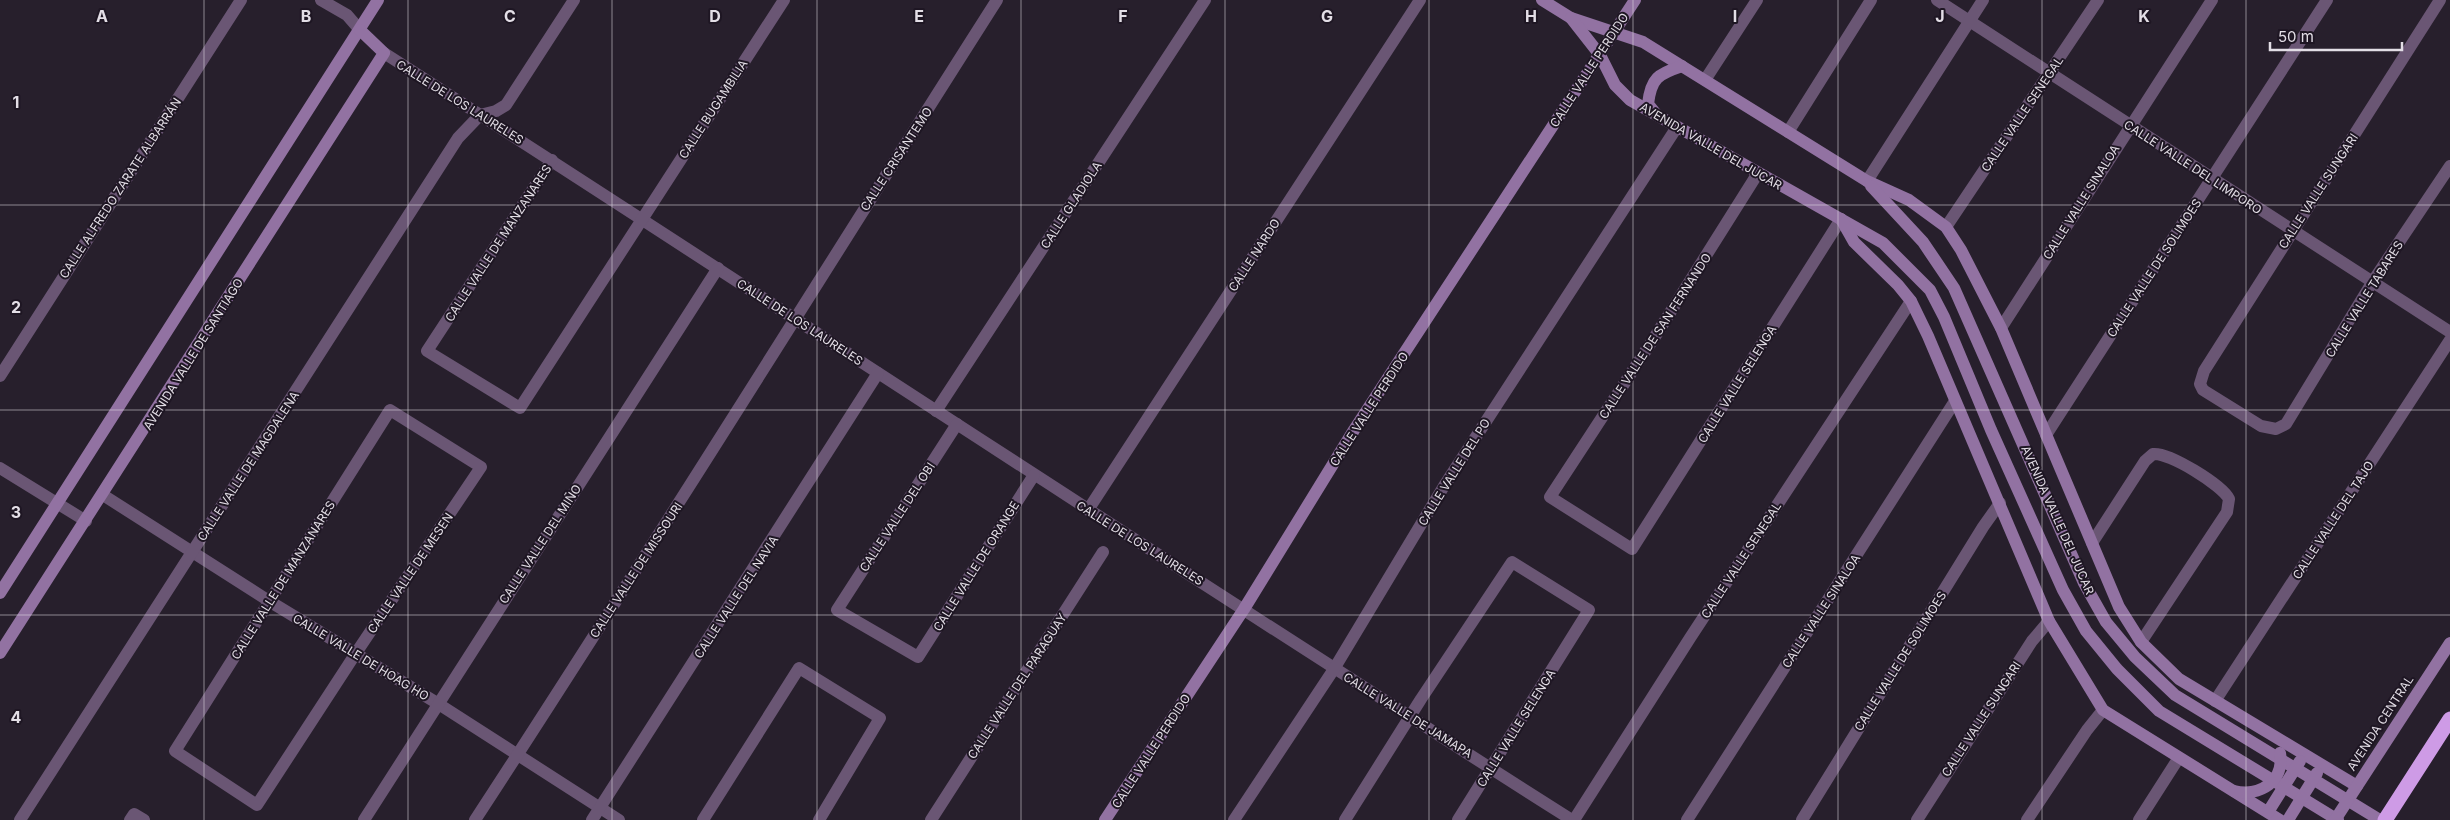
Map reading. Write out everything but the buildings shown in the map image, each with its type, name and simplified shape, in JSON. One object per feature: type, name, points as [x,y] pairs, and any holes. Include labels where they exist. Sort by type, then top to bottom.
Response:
[{"type":"highway","points":[[2386,820],[2450,719]]},
{"type":"main road","points":[[0,593],[378,0]]},
{"type":"main road","points":[[1542,0],[1571,18]]},
{"type":"main road","name":"CALLE VALLE PERDIDO","points":[[1105,820],[1244,609],[1354,430],[1635,0]]},
{"type":"main road","name":"AVENIDA VALLE DEL JUCAR","points":[[1571,18],[1643,42],[1867,181],[1909,200],[1946,227],[1961,250],[2001,328],[2120,607],[2141,642],[2179,679],[2357,786]]},
{"type":"main road","name":"AVENIDA VALLE DEL JUCAR","points":[[1571,18],[1600,54],[1615,85],[1630,100],[1883,243],[1930,290],[1944,317],[1991,430],[2063,590],[2086,631],[2117,669],[2159,711],[2336,820]]},
{"type":"main road","name":"CALLE DE LOS LAURELES","points":[[360,30],[384,53]]},
{"type":"main road","name":"AVENIDA VALLE DE SANTIAGO","points":[[0,653],[103,495],[384,53]]},
{"type":"main road","points":[[1658,116],[1648,104],[1650,87],[1660,74],[1682,66]]},
{"type":"main road","name":"AVENIDA VALLE DEL JUCAR","points":[[1867,181],[1923,242],[1946,275],[1966,310],[2084,583],[2106,622],[2135,657],[2175,695],[2380,820]]},
{"type":"main road","points":[[1841,219],[1854,242],[1898,285],[1911,301],[1928,336],[2049,621],[2104,710],[2280,820]]},
{"type":"main road","name":"AVENIDA CENTRAL","points":[[2336,820],[2450,642]]},
{"type":"main road","points":[[2230,790],[2241,793],[2261,791],[2268,787],[2281,761],[2274,736]]},
{"type":"main road","points":[[2268,812],[2304,754]]},
{"type":"main road","points":[[2288,820],[2322,765]]},
{"type":"street","name":"CALLE ALFREDO ZARATE ALBARRÁN","points":[[0,376],[241,0]]},
{"type":"street","points":[[321,0],[347,16],[360,30]]},
{"type":"street","points":[[480,115],[496,111],[506,105],[574,0]]},
{"type":"street","name":"CALLE BUGAMBILIA","points":[[642,219],[784,0]]},
{"type":"street","name":"CALLE CRISANTEMO","points":[[794,318],[997,0]]},
{"type":"street","name":"CALLE GLADIOLA","points":[[936,411],[1205,0]]},
{"type":"street","name":"CALLE NARDO","points":[[1088,510],[1420,0]]},
{"type":"street","points":[[1705,80],[1757,0]]},
{"type":"street","points":[[1788,132],[1871,0]]},
{"type":"street","name":"CALLE VALLE DEL LIMPORO","points":[[1937,0],[2450,332]]},
{"type":"street","points":[[1867,181],[1983,0]]},
{"type":"street","name":"CALLE VALLE SENEGAL","points":[[1946,227],[2098,0]]},
{"type":"street","name":"CALLE VALLE SINALOA","points":[[2001,328],[2129,126],[2212,0]]},
{"type":"street","name":"CALLE VALLE DE SOLIMOES","points":[[2046,435],[2327,0]]},
{"type":"street","name":"CALLE VALLE SUNGARI","points":[[2276,429],[2261,426],[2203,390],[2200,384],[2204,371],[2440,0]]},
{"type":"street","name":"CALLE DE LOS LAURELES","points":[[384,53],[552,160],[1088,510],[1244,609]]},
{"type":"street","name":"CALLE VALLE DE MAGDALENA","points":[[20,820],[458,138],[480,115]]},
{"type":"street","name":"CALLE VALLE DEL PO","points":[[1234,820],[1334,668],[1444,486],[1677,127]]},
{"type":"street","name":"CALLE VALLE DE MANZANARES","points":[[552,160],[427,351],[520,408],[642,219]]},
{"type":"street","name":"CALLE VALLE TABARES","points":[[2276,429],[2286,424],[2373,281],[2450,166]]},
{"type":"street","name":"CALLE VALLE DE SAN FERNANDO","points":[[1632,549],[1550,497],[1656,335],[1758,173]]},
{"type":"street","name":"CALLE VALLE SELENGA","points":[[1632,549],[1841,219]]},
{"type":"street","name":"CALLE VALLE DEL MIÑO","points":[[364,820],[437,703],[718,268]]},
{"type":"street","name":"CALLE VALLE SENEGAL","points":[[1573,820],[1911,301]]},
{"type":"street","name":"CALLE VALLE DE MISSOURI","points":[[475,820],[659,536],[794,318]]},
{"type":"street","name":"CALLE VALLE DEL TAJO","points":[[2216,701],[2450,340]]},
{"type":"street","name":"CALLE VALLE DEL NAVIA","points":[[592,820],[878,373]]},
{"type":"street","name":"CALLE VALLE SINALOA","points":[[1687,820],[1955,401]]},
{"type":"street","name":"CALLE VALLE DE MANZANARES","points":[[257,805],[175,751],[390,410],[481,467]]},
{"type":"street","name":"CALLE VALLE DEL OBI","points":[[918,658],[837,610],[957,424]]},
{"type":"street","points":[[2092,543],[2145,461],[2153,454],[2166,455],[2220,487],[2229,499],[2227,512],[2141,642]]},
{"type":"street","name":"CALLE VALLE DE MESEN","points":[[257,805],[356,652],[481,467]]},
{"type":"street","points":[[0,468],[86,521]]},
{"type":"street","name":"CALLE VALLE DE ORANGE","points":[[918,658],[1034,475]]},
{"type":"street","name":"CALLE VALLE DE HOAG HO","points":[[103,495],[269,601],[356,652],[437,703],[619,820]]},
{"type":"street","name":"CALLE VALLE DE SOLIMOES","points":[[1802,820],[2000,503]]},
{"type":"street","name":"CALLE VALLE DEL PARAGUAY","points":[[931,820],[1104,552]]},
{"type":"street","name":"CALLE VALLE SELENGA","points":[[1411,716],[1512,562],[1589,610],[1458,820]]},
{"type":"street","name":"CALLE VALLE DE JAMAPA","points":[[1244,609],[1573,820]]},
{"type":"street","name":"CALLE VALLE SUNGARI","points":[[1917,820],[2032,641],[2049,621]]},
{"type":"street","points":[[703,820],[799,668],[880,718],[819,820]]},
{"type":"street","points":[[2027,820],[2087,730],[2104,710]]},
{"type":"street","points":[[1345,820],[1411,716]]},
{"type":"street","points":[[2139,820],[2178,758]]}]
